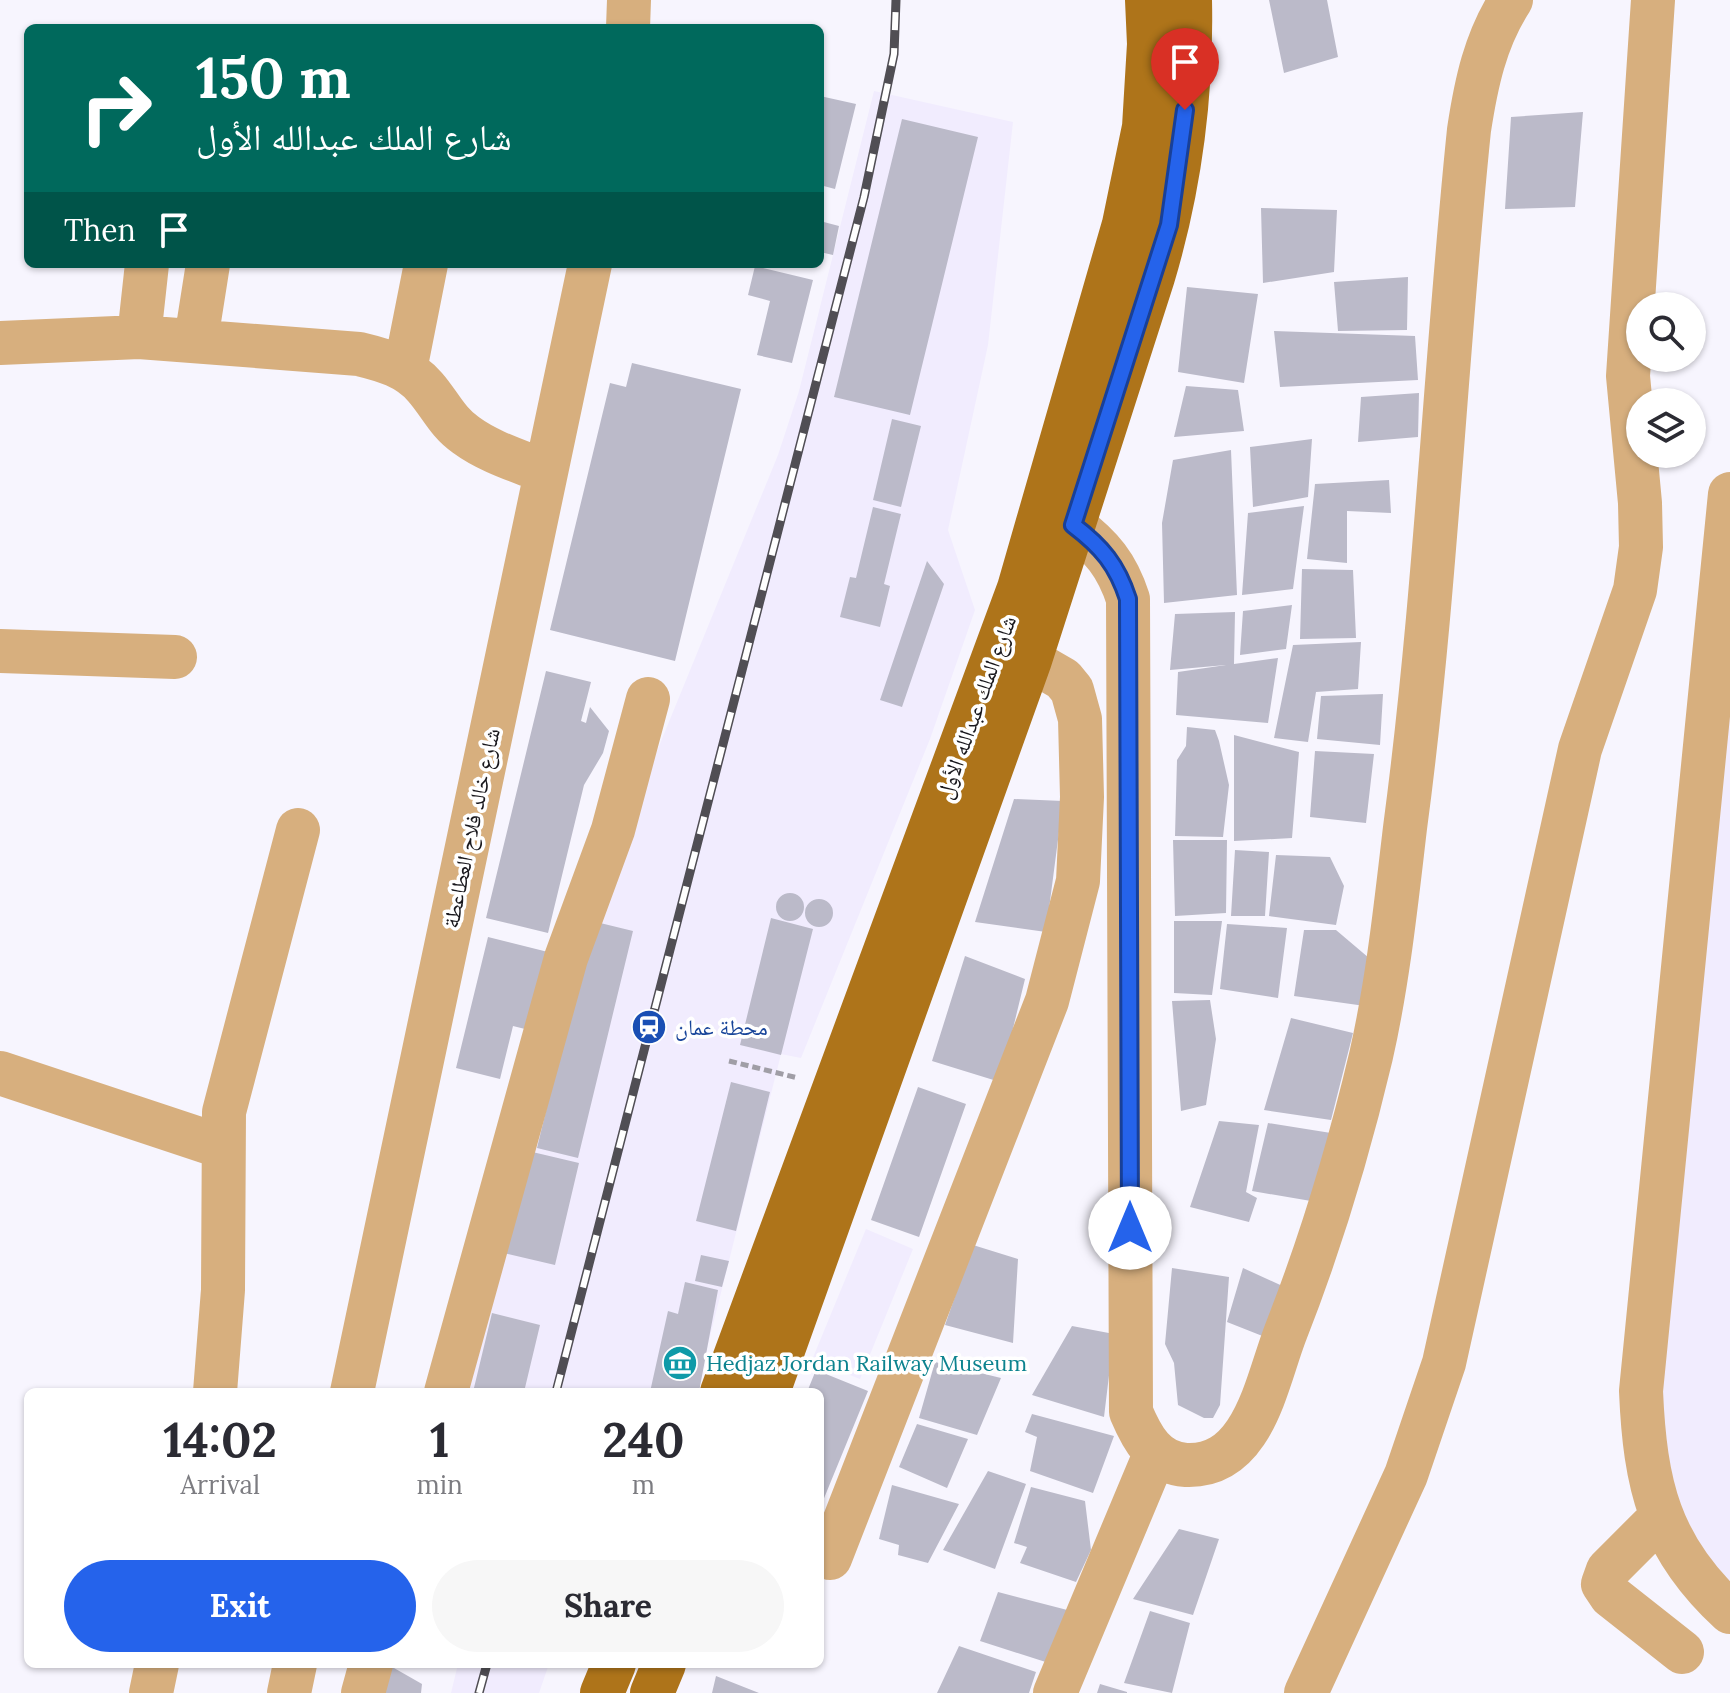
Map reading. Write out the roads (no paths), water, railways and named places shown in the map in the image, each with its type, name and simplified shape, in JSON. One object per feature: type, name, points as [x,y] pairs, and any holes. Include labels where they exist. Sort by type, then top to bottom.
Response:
[{"type":"main road","name":"شارع الملك عبدالله الأول","points":[[769,1388],[1030,660],[1057,519],[1144,127],[1149,44],[1147,0]]},
{"type":"main road","name":"شارع الملك عبدالله الأول","points":[[723,1388],[1019,588],[1057,519],[1169,225],[1191,53],[1190,0]]},
{"type":"main road","points":[[602,1693],[612,1668]]},
{"type":"main road","points":[[652,1693],[662,1668]]},
{"type":"street","points":[[628,24],[629,0]]},
{"type":"street","points":[[1057,519],[1102,547],[1119,571],[1128,599],[1131,1412],[1141,1435],[1155,1454],[1179,1464],[1203,1465],[1226,1456],[1244,1439],[1301,1294],[1371,1057],[1388,964],[1421,706],[1469,130],[1478,72],[1499,17],[1511,0]]},
{"type":"street","points":[[1306,1693],[1406,1475],[1444,1363],[1580,749],[1635,590],[1641,547],[1640,503],[1628,376],[1653,0]]},
{"type":"street","points":[[139,337],[147,268]]},
{"type":"street","points":[[196,340],[207,268]]},
{"type":"street","points":[[405,370],[425,268]]},
{"type":"street","name":"شارع خالد فلاح العطاعطة","points":[[353,1388],[589,268]]},
{"type":"street","points":[[0,343],[139,337],[359,354],[405,370],[426,388],[444,416],[466,435],[546,472]]},
{"type":"street","points":[[1730,494],[1641,1391],[1643,1434],[1660,1518],[1686,1562],[1730,1612]]},
{"type":"street","points":[[0,651],[175,657]]},
{"type":"street","points":[[830,1558],[1047,1001],[1070,918],[1082,833],[1077,704],[1063,679],[1030,660]]},
{"type":"street","points":[[447,1388],[566,958],[613,830],[648,699]]},
{"type":"street","points":[[215,1388],[223,1290],[224,1112],[298,830]]},
{"type":"street","points":[[0,1073],[223,1147]]},
{"type":"street","points":[[1055,1693],[1155,1454]]},
{"type":"street","points":[[1660,1518],[1608,1570],[1603,1584],[1611,1596],[1682,1652]]},
{"type":"street","points":[[151,1693],[156,1668]]},
{"type":"street","points":[[289,1693],[294,1668]]},
{"type":"street","points":[[363,1693],[370,1668]]},
{"type":"railway","points":[[557,1388],[864,197],[894,54],[896,0]]},
{"type":"railway","points":[[479,1693],[486,1668]]},
{"type":"place","name":"محطة عمان","points":[[649,1027]]},
{"type":"place","name":"Hedjaz Jordan Railway Museum","points":[[680,1363]]}]
